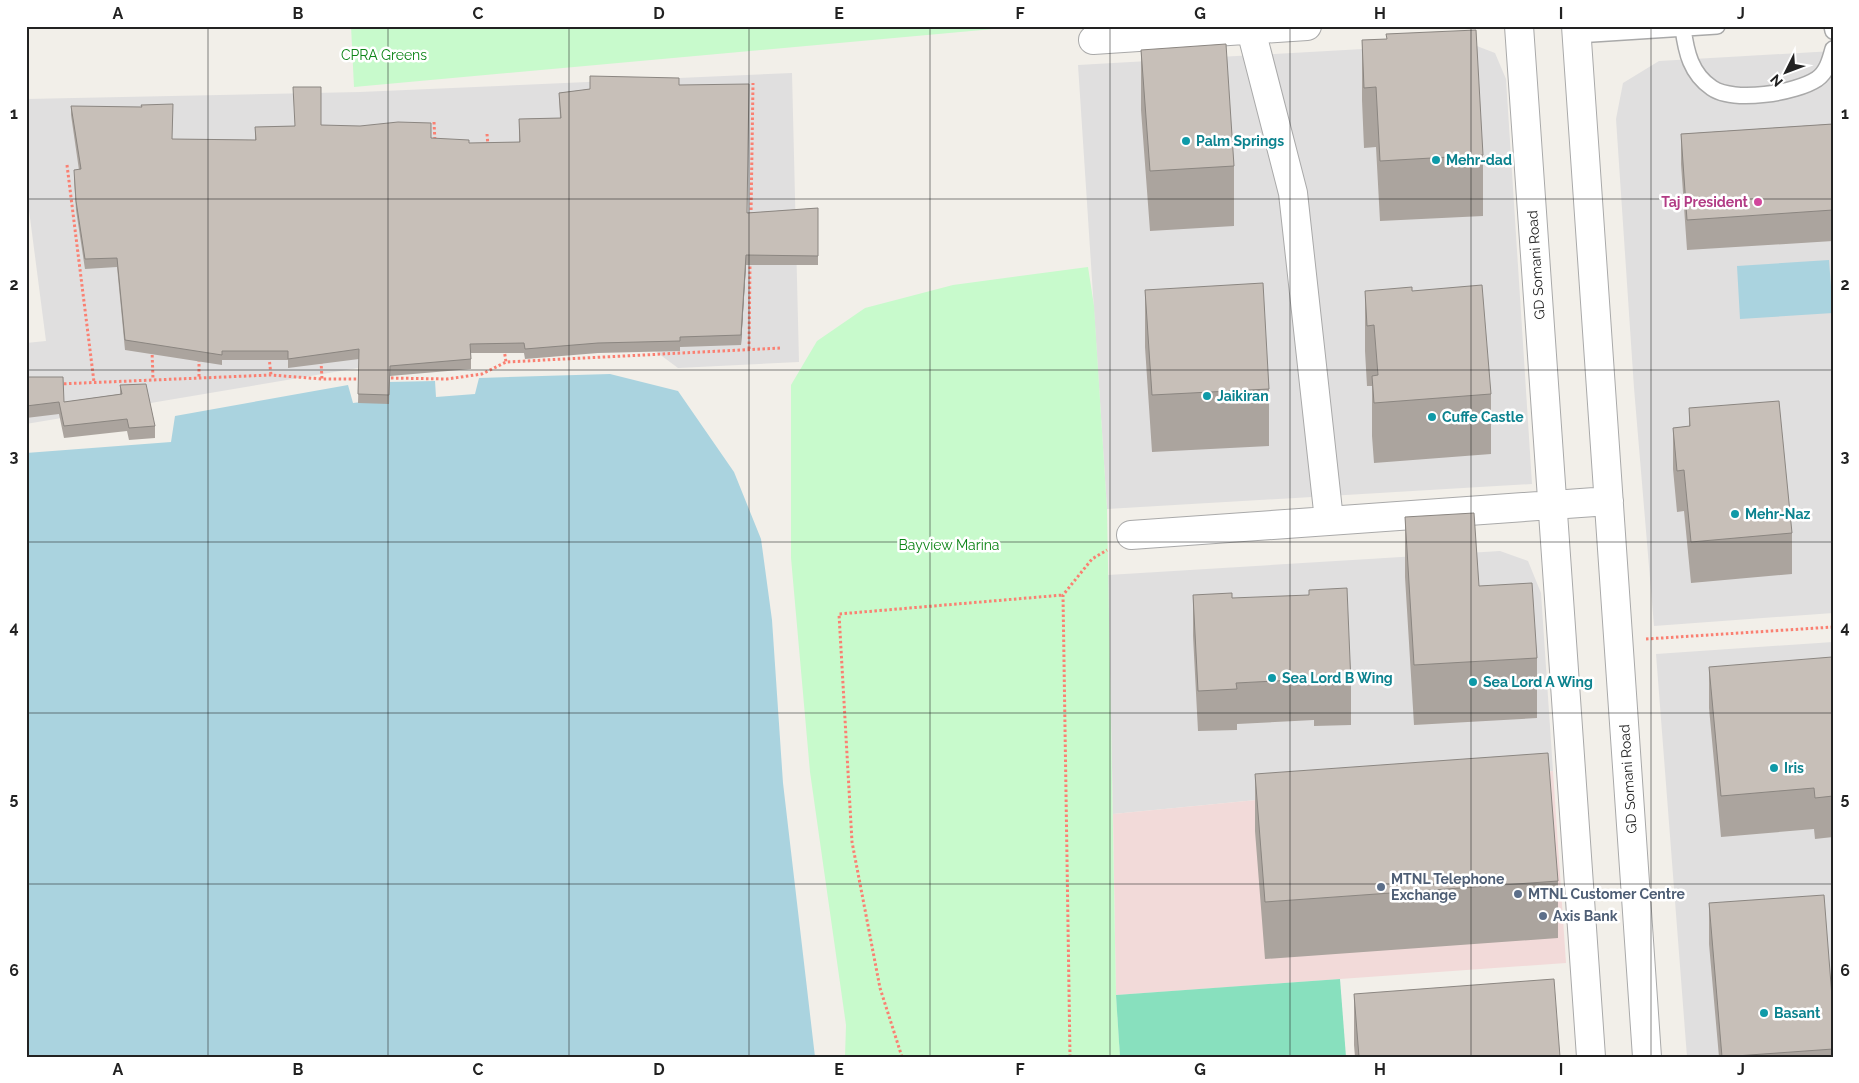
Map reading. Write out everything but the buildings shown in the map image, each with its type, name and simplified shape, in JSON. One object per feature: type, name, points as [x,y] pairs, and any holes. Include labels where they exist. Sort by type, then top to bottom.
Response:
[{"type":"street","points":[[1094,40],[1307,26]]},
{"type":"street","name":"GD Somani Road","points":[[1519,26],[1591,1057]]},
{"type":"street","points":[[1251,30],[1293,193],[1329,520]]},
{"type":"street","name":"GD Somani Road","points":[[1577,30],[1647,1057]]},
{"type":"street","points":[[1131,535],[1609,501]]},
{"type":"lane","points":[[1577,30],[1718,26]]},
{"type":"lane","points":[[1832,26],[1833,31]]},
{"type":"lane","points":[[1683,28],[1686,50],[1692,66],[1702,80],[1714,89],[1726,94],[1750,95],[1798,87],[1817,79],[1829,65],[1833,49]]},
{"type":"path","points":[[751,221],[752,84]]},
{"type":"path","points":[[434,122],[436,152]]},
{"type":"path","points":[[487,134],[489,154]]},
{"type":"path","points":[[67,165],[94,382]]},
{"type":"path","points":[[749,349],[750,261]]},
{"type":"path","points":[[151,340],[153,379]]},
{"type":"path","points":[[504,342],[506,362]]},
{"type":"path","points":[[695,342],[695,352]]},
{"type":"path","points":[[647,345],[648,355]]},
{"type":"path","points":[[601,347],[602,357]]},
{"type":"path","points":[[376,378],[447,379],[482,374],[506,362],[780,348]]},
{"type":"path","points":[[550,350],[551,360]]},
{"type":"path","points":[[269,356],[271,375]]},
{"type":"path","points":[[199,358],[199,377]]},
{"type":"path","points":[[321,360],[322,379]]},
{"type":"path","points":[[447,369],[447,379]]},
{"type":"path","points":[[55,384],[271,375],[322,379],[368,378]]},
{"type":"path","points":[[1070,1057],[1063,595],[1092,560],[1131,535]]},
{"type":"path","points":[[902,1057],[880,988],[852,842],[839,614],[1063,595]]},
{"type":"path","points":[[1619,641],[1833,627]]},
{"type":"shaded area","points":[[1469,43],[1495,53],[1506,79],[1532,484],[1107,509],[1078,65]]},
{"type":"shaded area","points":[[1833,51],[1833,613],[1654,626],[1634,388],[1616,119],[1623,83],[1659,61]]},
{"type":"shaded area","points":[[792,73],[799,362],[678,368],[619,324],[26,424],[26,343],[46,341],[26,187],[26,99],[360,92]]},
{"type":"shaded area","points":[[1500,551],[1528,561],[1541,593],[1553,771],[1113,814],[1108,575]]},
{"type":"shaded area","points":[[1833,642],[1833,1057],[1687,1057],[1656,654]]},
{"type":"shaded area","points":[[1553,771],[1566,963],[1116,995],[1113,814]]},
{"type":"green space","name":"CPRA Greens","points":[[351,26],[1027,26],[354,87]]},
{"type":"green space","name":"Bayview Marina","points":[[1088,267],[1094,306],[1107,509],[1116,995],[1120,1057],[845,1057],[846,1025],[810,772],[791,558],[791,385],[817,341],[865,308],[953,285]]},
{"type":"green space","points":[[1340,979],[1346,1057],[1120,1057],[1116,995]]},
{"type":"water","points":[[1829,260],[1833,313],[1740,319],[1737,266]]},
{"type":"water","points":[[610,374],[678,391],[734,472],[761,539],[772,620],[783,783],[815,1057],[26,1057],[26,453],[171,442],[175,416],[348,385],[353,403],[387,399],[387,382],[435,381],[436,397],[475,394],[479,378]]},
{"type":"place","name":"Palm Springs","points":[[1186,141]]},
{"type":"place","name":"Mehr-dad","points":[[1436,160]]},
{"type":"place","name":"Taj President","points":[[1758,202]]},
{"type":"place","name":"Jaikiran","points":[[1207,396]]},
{"type":"place","name":"Cuffe Castle","points":[[1432,417]]},
{"type":"place","name":"Mehr-Naz","points":[[1735,514]]},
{"type":"place","name":"Sea Lord B Wing","points":[[1272,678]]},
{"type":"place","name":"Sea Lord A Wing","points":[[1473,682]]},
{"type":"place","name":"Iris","points":[[1774,768]]},
{"type":"place","name":"MTNL Telephone Exchange","points":[[1381,887]]},
{"type":"place","name":"MTNL Customer Centre","points":[[1518,894]]},
{"type":"place","name":"Axis Bank","points":[[1543,916]]},
{"type":"place","name":"Basant","points":[[1764,1013]]}]
